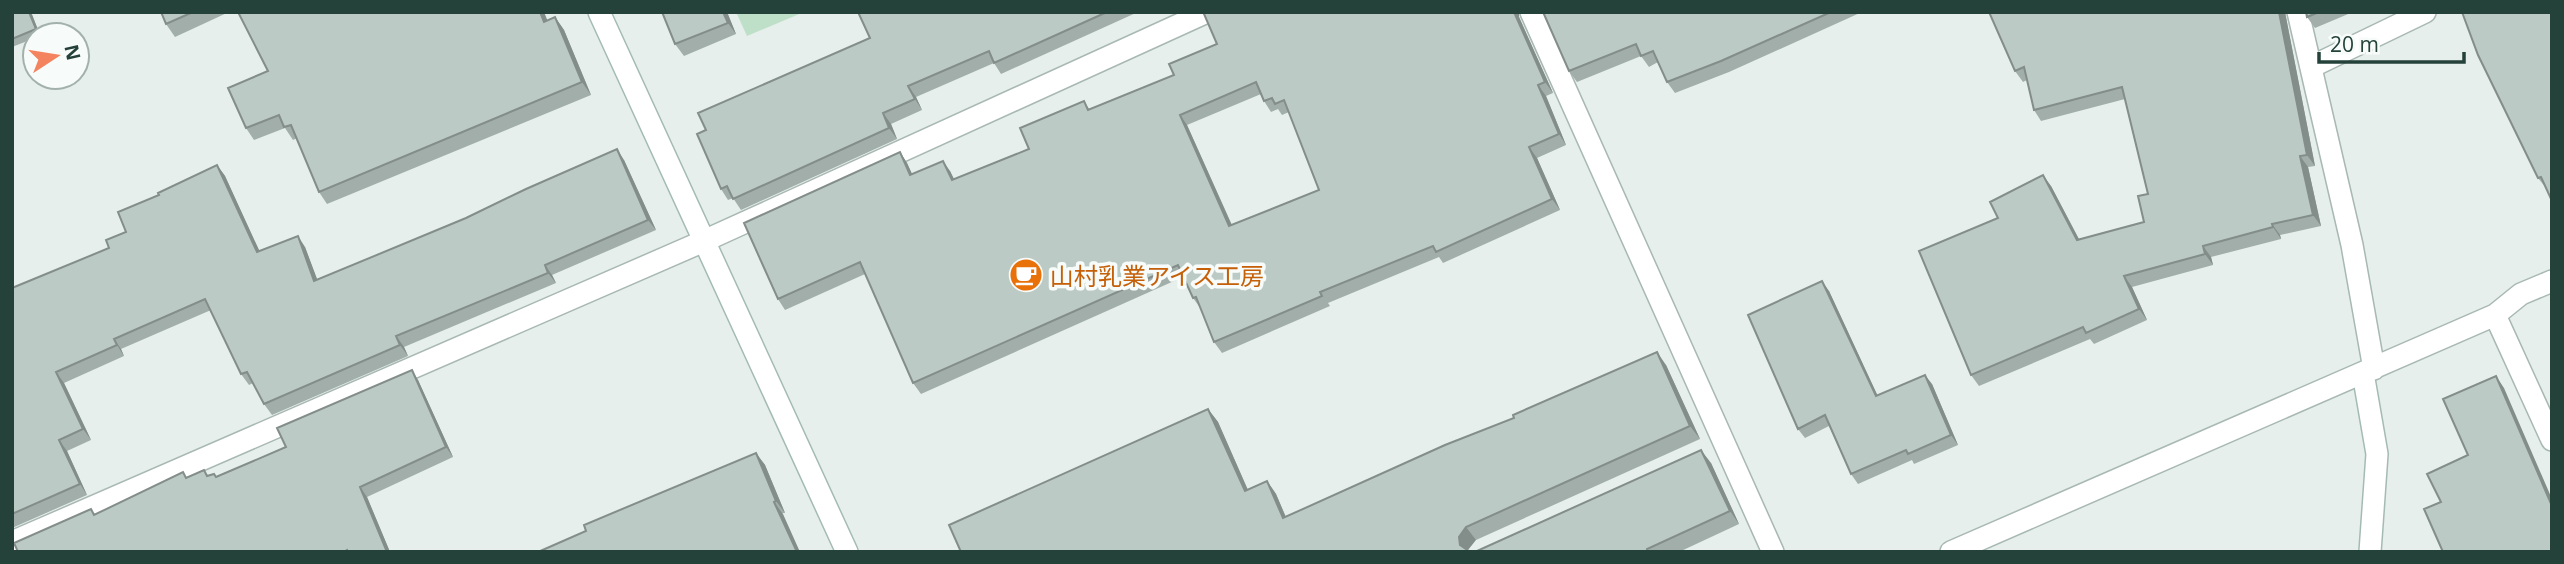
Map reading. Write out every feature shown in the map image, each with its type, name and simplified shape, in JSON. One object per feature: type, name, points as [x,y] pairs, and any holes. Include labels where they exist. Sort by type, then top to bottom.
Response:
[{"type":"street","points":[[599,12],[847,552]]},
{"type":"street","points":[[12,542],[704,241],[1207,12]]},
{"type":"street","points":[[1531,12],[1716,446],[1773,552]]},
{"type":"street","points":[[2298,12],[2352,245],[2377,454],[2370,552]]},
{"type":"street","points":[[2311,66],[2425,12]]},
{"type":"street","points":[[1951,552],[2495,315],[2521,294],[2552,281]]},
{"type":"street","points":[[2495,315],[2552,440]]},
{"type":"green space","points":[[736,12],[804,12],[747,36]]},
{"type":"building","points":[[12,12],[29,12],[33,21],[21,21],[21,35],[12,39]]},
{"type":"building","points":[[161,12],[193,12],[166,24]]},
{"type":"building","points":[[238,12],[540,12],[544,22],[555,17],[582,82],[319,192],[291,125],[284,127],[279,115],[246,128],[228,88],[268,71]]},
{"type":"building","points":[[662,12],[723,12],[728,23],[675,44]]},
{"type":"building","points":[[858,12],[1107,12],[994,63],[989,51],[908,86],[915,99],[883,113],[889,128],[733,199],[727,186],[721,189],[697,134],[706,130],[698,113],[870,38]]},
{"type":"building","points":[[1514,12],[1545,82],[1538,85],[1559,134],[1529,147],[1552,199],[1436,252],[1433,246],[1320,292],[1322,296],[1214,342],[1196,297],[1193,298],[1178,265],[913,383],[860,262],[778,299],[744,223],[900,152],[910,175],[943,161],[952,180],[1029,149],[1020,128],[1084,101],[1088,110],[1174,75],[1169,64],[1217,44],[1204,14]],"holes":[[[1256,82],[1264,101],[1272,98],[1275,104],[1284,100],[1319,190],[1229,226],[1180,115]]]},
{"type":"building","points":[[1543,12],[1831,12],[1667,82],[1653,51],[1641,56],[1636,44],[1569,71]]},
{"type":"building","points":[[1989,12],[2279,12],[2307,155],[2300,156],[2313,215],[2272,224],[2273,227],[2203,246],[2205,254],[2124,276],[2139,309],[2086,333],[2083,327],[1971,375],[1919,251],[1998,218],[1990,202],[2043,175],[2077,240],[2144,222],[2138,196],[2148,194],[2122,87],[2034,110],[2024,67],[2015,71]]},
{"type":"building","points":[[2306,12],[2319,12],[2307,17]]},
{"type":"building","points":[[2462,12],[2552,12],[2552,201],[2478,55]]},
{"type":"building","points":[[617,149],[648,220],[545,265],[548,273],[396,336],[400,345],[264,404],[247,372],[241,374],[205,299],[114,339],[117,345],[56,372],[83,429],[59,440],[80,484],[12,514],[12,288],[109,248],[106,240],[126,232],[118,212],[159,195],[158,193],[217,165],[257,252],[298,236],[314,281],[466,218]]},
{"type":"building","points":[[1822,281],[1876,396],[1925,375],[1951,435],[1908,454],[1906,450],[1851,474],[1825,415],[1798,429],[1748,315]]},
{"type":"building","points":[[1657,352],[1690,426],[1466,527],[1459,537],[1460,545],[1470,552],[961,552],[949,525],[1208,409],[1245,491],[1267,481],[1283,518],[1445,445],[1514,418],[1513,415]]},
{"type":"building","points":[[412,370],[446,447],[360,487],[387,552],[18,552],[14,543],[91,509],[94,515],[183,472],[186,478],[204,470],[207,476],[214,474],[216,477],[286,447],[277,428]]},
{"type":"building","points":[[2496,376],[2552,506],[2552,552],[2443,552],[2424,509],[2441,502],[2427,474],[2468,455],[2443,399]]},
{"type":"building","points":[[1701,450],[1730,511],[1647,549],[1648,552],[1470,552],[1477,551]]},
{"type":"building","points":[[756,453],[776,501],[774,502],[797,552],[538,552],[586,531],[584,525]]},
{"type":"place","name":"山村乳業アイス工房","points":[[1026,275]]}]
